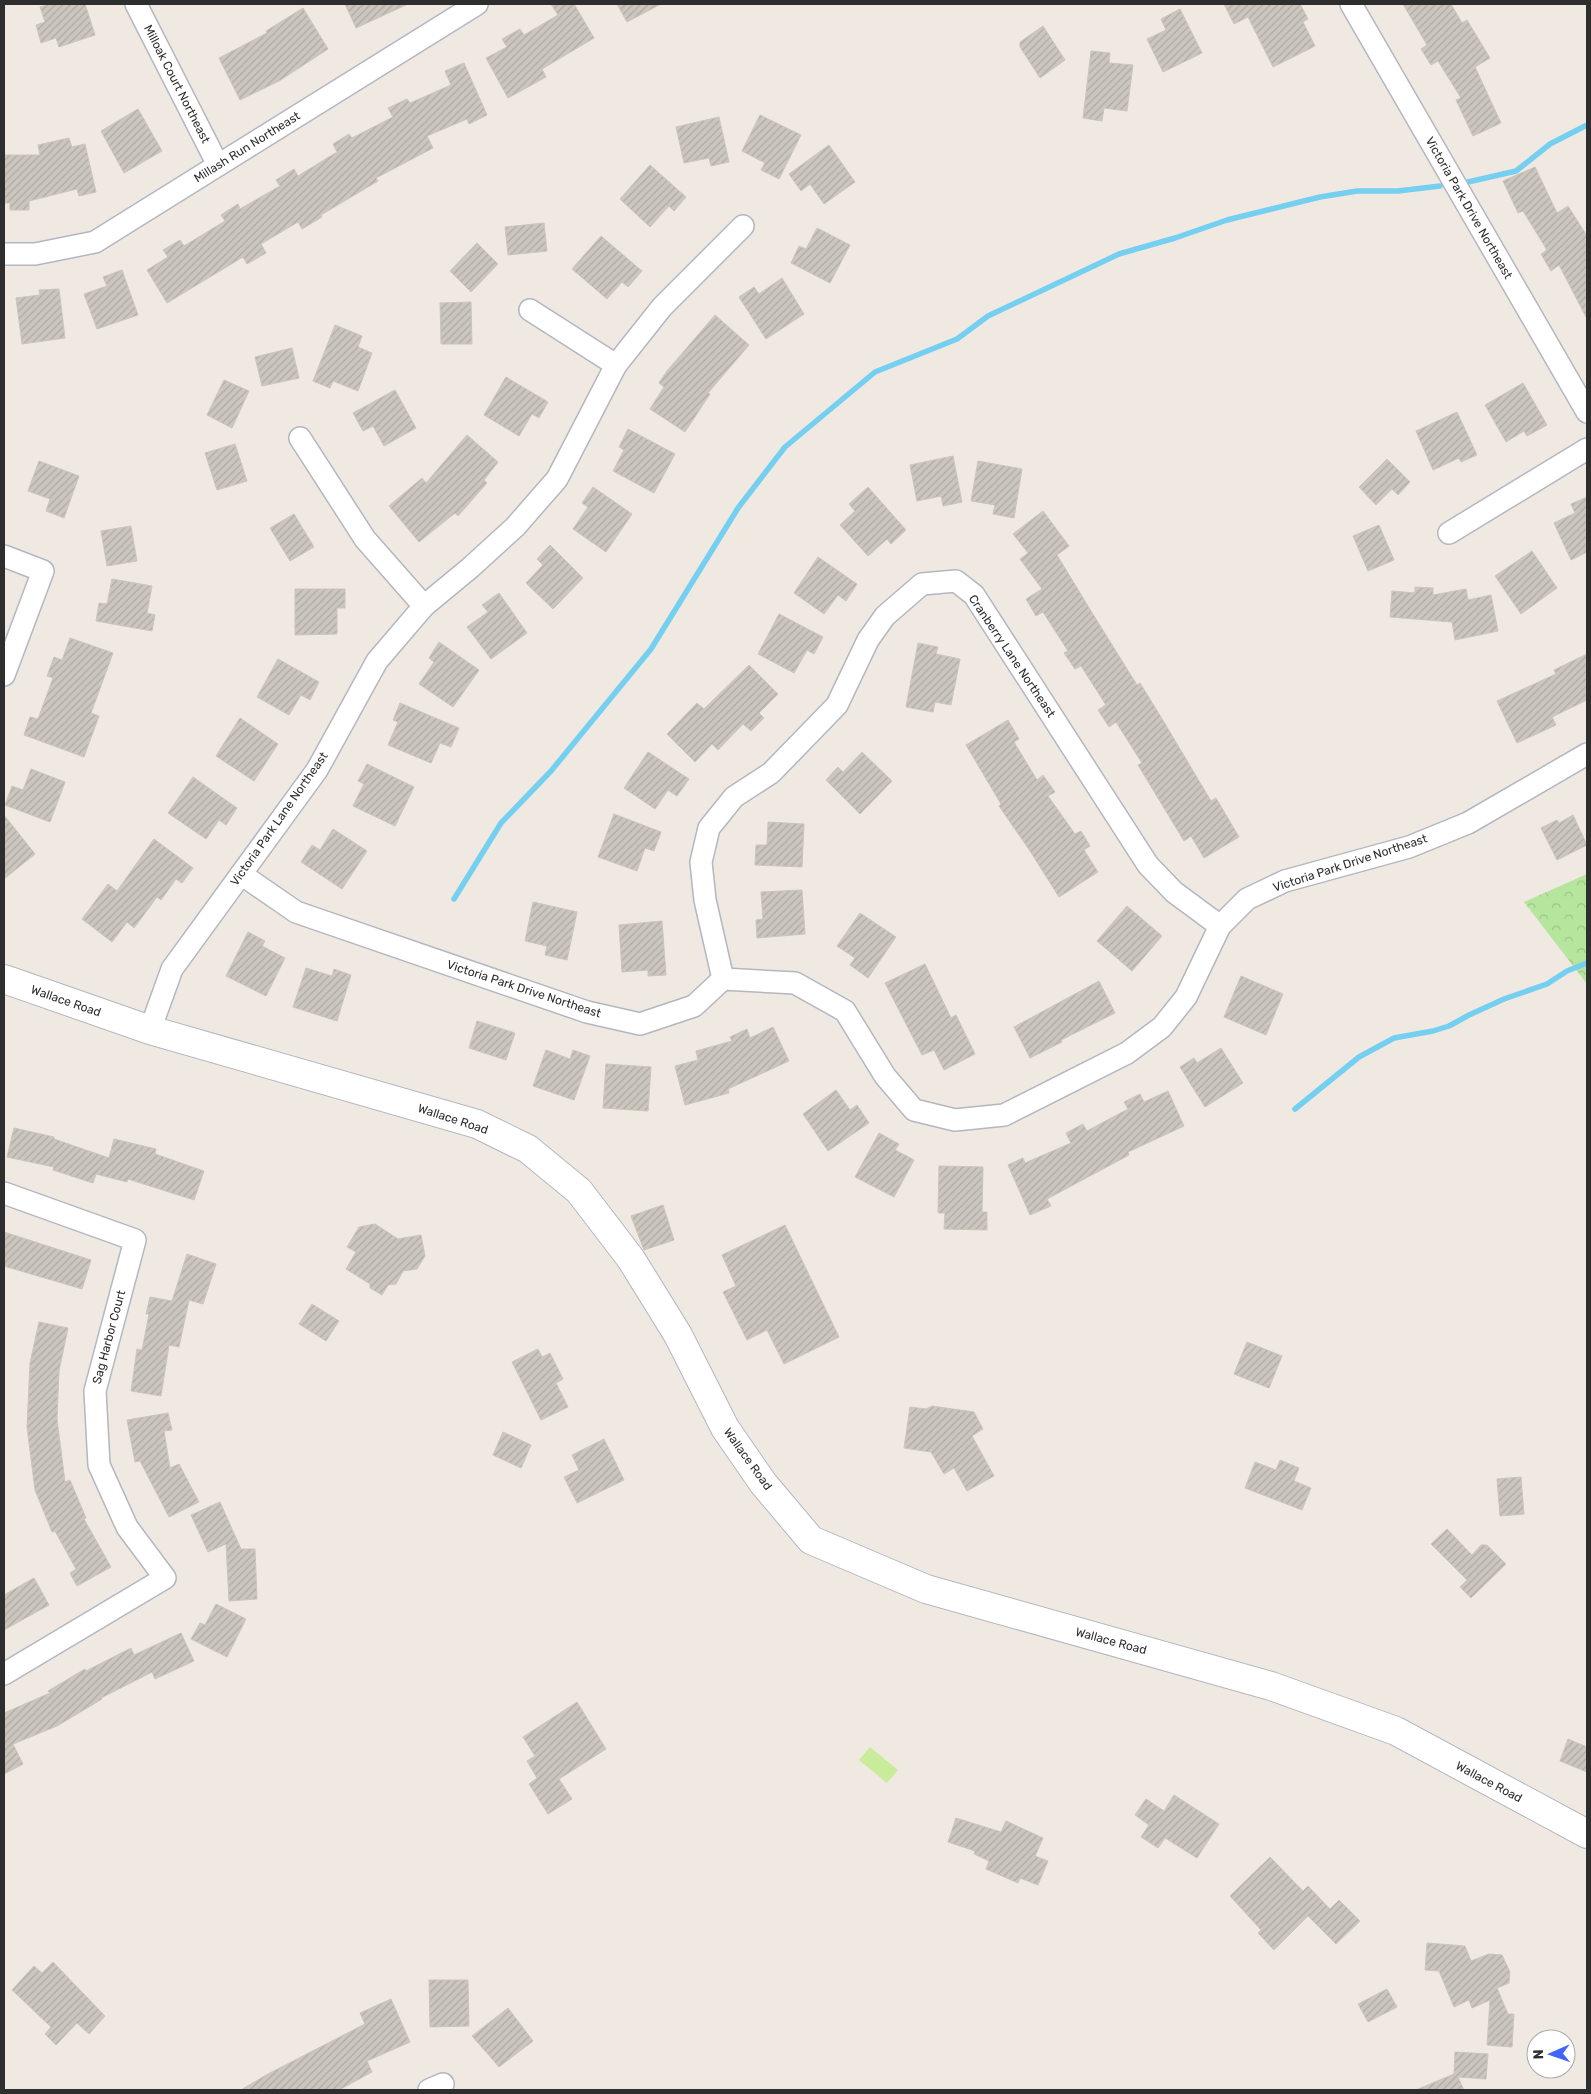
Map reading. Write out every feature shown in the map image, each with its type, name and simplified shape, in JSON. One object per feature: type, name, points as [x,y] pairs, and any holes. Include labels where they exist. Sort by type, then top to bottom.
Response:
[{"type":"street","name":"Milloak Court Northeast","points":[[136,4],[218,165]]},
{"type":"street","name":"Victoria Park Drive Northeast","points":[[1351,4],[1587,412]]},
{"type":"street","name":"Millash Run Northeast","points":[[4,254],[35,254],[95,242],[470,6]]},
{"type":"street","name":"Victoria Park Lane Northeast","points":[[150,1030],[172,969],[317,770],[377,662],[424,606],[515,527],[557,479],[616,365],[662,307],[743,226]]},
{"type":"street","points":[[530,310],[616,365]]},
{"type":"street","points":[[300,438],[365,539],[424,606]]},
{"type":"street","points":[[1449,533],[1587,450]]},
{"type":"street","points":[[4,556],[43,571],[4,675]]},
{"type":"street","name":"Cranberry Lane Northeast","points":[[723,979],[705,900],[700,862],[709,828],[734,797],[771,773],[837,705],[868,640],[885,616],[922,584],[956,581],[974,595],[1148,865],[1174,892],[1220,926]]},
{"type":"street","name":"Victoria Park Drive Northeast","points":[[241,874],[296,912],[596,1014],[640,1024],[694,1006],[723,979],[795,983],[845,1011],[885,1076],[914,1110],[955,1120],[1004,1115],[1127,1052],[1162,1027],[1186,997],[1220,926],[1247,899],[1285,881],[1409,848],[1468,823],[1587,754]]},
{"type":"street","name":"Wallace Road","points":[[4,979],[150,1030],[477,1124],[528,1149],[579,1191],[631,1259],[678,1335],[725,1428],[763,1483],[811,1540],[926,1589],[1271,1686],[1396,1731],[1587,1834]]},
{"type":"street","name":"Sag Harbor Court","points":[[4,1193],[135,1240],[94,1391],[99,1465],[127,1526],[165,1578],[4,1674]]},
{"type":"green space","points":[[1587,874],[1587,984],[1524,902]]},
{"type":"green space","points":[[870,1747],[898,1770],[887,1783],[859,1760]]},
{"type":"building","points":[[50,4],[85,4],[95,35],[59,47],[56,38],[41,43],[36,25],[45,22],[40,7]]},
{"type":"building","points":[[345,4],[408,4],[356,28]]},
{"type":"building","points":[[551,4],[574,4],[594,38],[542,69],[546,77],[508,98],[486,58],[507,47],[502,39],[520,29],[524,35],[558,15]]},
{"type":"building","points":[[617,4],[661,4],[627,22]]},
{"type":"building","points":[[1224,4],[1300,4],[1308,19],[1303,22],[1315,46],[1273,67],[1248,17],[1234,24]]},
{"type":"building","points":[[1403,4],[1451,4],[1462,23],[1467,20],[1490,58],[1475,67],[1501,123],[1473,136],[1456,100],[1461,98],[1438,61],[1431,65],[1421,49],[1427,45]]},
{"type":"building","points":[[303,8],[328,49],[279,81],[240,100],[219,58],[267,33],[266,31]]},
{"type":"building","points":[[1180,9],[1202,53],[1163,72],[1147,39],[1166,30],[1161,19]]},
{"type":"building","points":[[1043,26],[1065,60],[1040,78],[1020,47],[1020,42]]},
{"type":"building","points":[[1091,51],[1110,53],[1109,63],[1133,65],[1127,111],[1104,108],[1102,121],[1083,118]]},
{"type":"building","points":[[464,63],[487,115],[469,124],[467,119],[427,136],[433,148],[376,178],[378,181],[321,215],[322,217],[302,229],[298,222],[261,244],[266,253],[247,264],[243,257],[167,303],[147,270],[168,257],[163,250],[180,240],[184,246],[225,221],[221,215],[238,204],[240,209],[280,186],[276,180],[294,169],[298,176],[337,152],[333,144],[349,134],[352,138],[393,117],[388,108],[407,99],[410,103],[451,85],[445,71]]},
{"type":"building","points":[[138,109],[162,151],[124,173],[101,131]]},
{"type":"building","points":[[760,115],[801,135],[779,179],[761,170],[765,163],[742,151]]},
{"type":"building","points":[[719,117],[729,162],[711,166],[709,158],[684,163],[676,127]]},
{"type":"building","points":[[69,138],[72,147],[85,144],[96,192],[79,196],[77,189],[29,201],[29,210],[10,210],[10,203],[4,203],[4,155],[40,155],[38,145]]},
{"type":"building","points":[[829,145],[855,182],[824,204],[810,184],[801,191],[789,174]]},
{"type":"building","points":[[650,165],[686,197],[674,211],[669,206],[650,227],[620,199]]},
{"type":"building","points":[[1535,167],[1557,213],[1568,206],[1587,236],[1587,319],[1559,265],[1551,271],[1541,254],[1547,250],[1523,211],[1518,213],[1503,181]]},
{"type":"building","points":[[544,223],[547,251],[508,255],[505,227]]},
{"type":"building","points":[[817,228],[850,245],[830,283],[791,263],[799,246],[806,249]]},
{"type":"building","points":[[601,236],[642,271],[628,287],[622,282],[607,299],[572,269]]},
{"type":"building","points":[[477,243],[498,264],[471,292],[450,271]]},
{"type":"building","points":[[122,270],[138,315],[97,329],[84,294],[107,286],[103,277]]},
{"type":"building","points":[[782,278],[804,314],[766,339],[739,297],[754,287],[759,294]]},
{"type":"building","points":[[59,289],[65,338],[22,344],[16,298],[40,295],[39,290]]},
{"type":"building","points":[[471,302],[472,344],[441,344],[440,303]]},
{"type":"building","points":[[715,315],[749,345],[708,393],[710,394],[685,432],[650,409],[664,387],[659,383],[667,371]]},
{"type":"building","points":[[335,325],[362,336],[358,347],[372,353],[358,391],[333,381],[330,388],[313,381]]},
{"type":"building","points":[[292,348],[299,378],[262,386],[255,357]]},
{"type":"building","points":[[506,377],[548,402],[539,418],[532,414],[519,436],[484,415]]},
{"type":"building","points":[[224,380],[249,391],[232,428],[207,415]]},
{"type":"building","points":[[1523,383],[1547,425],[1527,436],[1524,431],[1506,442],[1485,405]]},
{"type":"building","points":[[395,390],[416,428],[384,446],[373,426],[363,431],[353,413]]},
{"type":"building","points":[[1457,412],[1477,455],[1461,462],[1459,458],[1433,470],[1416,431]]},
{"type":"building","points":[[628,429],[675,454],[654,493],[613,471],[624,450],[619,447]]},
{"type":"building","points":[[467,435],[498,462],[484,480],[487,483],[458,516],[455,513],[419,542],[389,506],[422,478],[426,483]]},
{"type":"building","points":[[235,444],[247,481],[217,490],[205,453]]},
{"type":"building","points":[[953,456],[962,502],[943,506],[941,496],[917,501],[910,465]]},
{"type":"building","points":[[1387,459],[1410,482],[1398,495],[1392,489],[1376,505],[1359,487]]},
{"type":"building","points":[[39,461],[79,476],[64,518],[46,511],[50,499],[28,491]]},
{"type":"building","points":[[978,461],[1022,469],[1014,518],[993,514],[995,505],[971,501]]},
{"type":"building","points":[[593,487],[632,514],[606,552],[573,529],[588,507],[582,503]]},
{"type":"building","points":[[868,487],[906,530],[891,544],[887,539],[868,556],[840,525],[855,511],[849,504]]},
{"type":"building","points":[[1587,497],[1587,552],[1571,560],[1554,523],[1575,513],[1571,504]]},
{"type":"building","points":[[1043,511],[1069,546],[1057,555],[1137,685],[1140,683],[1211,801],[1216,798],[1239,837],[1204,858],[1191,836],[1184,841],[1138,765],[1142,763],[1116,722],[1109,727],[1098,710],[1106,705],[1081,666],[1075,669],[1064,653],[1068,651],[1043,612],[1036,616],[1026,599],[1042,589],[1020,559],[1028,553],[1013,534]]},
{"type":"building","points":[[294,514],[314,547],[290,561],[270,528]]},
{"type":"building","points":[[1379,525],[1394,560],[1368,571],[1353,536]]},
{"type":"building","points":[[131,526],[137,561],[107,566],[101,531]]},
{"type":"building","points":[[550,545],[583,578],[553,609],[526,583],[543,565],[537,559]]},
{"type":"building","points":[[1532,551],[1557,588],[1521,614],[1495,576]]},
{"type":"building","points":[[818,557],[857,584],[846,601],[838,595],[824,614],[794,593]]},
{"type":"building","points":[[112,579],[152,586],[147,613],[155,615],[152,631],[96,621],[99,603],[107,604]]},
{"type":"building","points":[[1415,587],[1433,588],[1433,595],[1466,589],[1468,600],[1491,595],[1498,631],[1455,640],[1452,622],[1390,617],[1392,591],[1415,593]]},
{"type":"building","points":[[295,589],[345,589],[345,608],[337,608],[337,634],[295,635]]},
{"type":"building","points":[[499,593],[527,633],[491,659],[467,627],[488,612],[482,605]]},
{"type":"building","points":[[779,614],[823,637],[814,654],[807,650],[794,673],[758,654]]},
{"type":"building","points":[[70,638],[113,653],[91,713],[99,716],[84,757],[24,735],[30,717],[38,719],[53,678],[47,676],[54,657],[62,660]]},
{"type":"building","points":[[439,642],[479,670],[453,707],[419,684],[434,662],[429,658]]},
{"type":"building","points":[[918,643],[938,647],[936,654],[960,659],[951,705],[935,702],[933,712],[906,707]]},
{"type":"building","points":[[1587,654],[1587,700],[1552,717],[1556,725],[1517,743],[1497,701],[1556,674],[1554,670]]},
{"type":"building","points":[[278,659],[319,682],[310,700],[301,695],[289,715],[257,697]]},
{"type":"building","points":[[749,665],[778,694],[759,713],[764,718],[751,731],[743,724],[718,750],[712,744],[695,762],[667,734],[697,703],[704,709]]},
{"type":"building","points":[[400,703],[459,728],[451,747],[440,743],[431,763],[388,745],[398,722],[393,720]]},
{"type":"building","points":[[240,718],[278,744],[254,781],[216,756]]},
{"type":"building","points":[[1008,720],[1019,739],[1014,742],[1037,780],[1043,775],[1055,792],[1048,796],[1075,834],[1081,831],[1090,846],[1084,850],[1098,872],[1059,897],[999,806],[1001,804],[966,745]]},
{"type":"building","points":[[648,752],[689,779],[677,796],[668,790],[655,809],[624,788]]},
{"type":"building","points":[[862,752],[892,781],[860,814],[826,780],[838,767],[843,772]]},
{"type":"building","points":[[367,764],[414,787],[395,826],[353,806],[364,784],[358,781]]},
{"type":"building","points":[[31,769],[65,782],[50,822],[5,805],[12,786],[23,790]]},
{"type":"building","points":[[193,777],[237,808],[226,825],[219,820],[206,839],[168,813]]},
{"type":"building","points":[[614,814],[661,832],[654,851],[645,848],[637,871],[598,857]]},
{"type":"building","points":[[4,815],[35,854],[4,879]]},
{"type":"building","points":[[1573,815],[1587,845],[1557,860],[1541,828],[1557,820],[1559,823]]},
{"type":"building","points":[[768,822],[804,824],[802,867],[755,865],[756,845],[767,845]]},
{"type":"building","points":[[333,829],[367,851],[342,889],[301,862],[312,845],[320,850]]},
{"type":"building","points":[[154,839],[193,868],[182,883],[176,879],[161,900],[157,897],[134,928],[127,922],[112,942],[82,919],[108,884],[117,891]]},
{"type":"building","points":[[802,890],[805,934],[757,938],[756,920],[763,919],[761,892]]},
{"type":"building","points":[[533,902],[577,912],[567,960],[545,955],[547,946],[525,941]]},
{"type":"building","points":[[1127,906],[1162,936],[1132,971],[1097,941]]},
{"type":"building","points":[[860,913],[896,937],[868,978],[850,965],[855,958],[837,946]]},
{"type":"building","points":[[662,921],[666,975],[648,976],[648,970],[622,972],[619,925]]},
{"type":"building","points":[[248,932],[265,941],[262,946],[285,958],[266,996],[226,976]]},
{"type":"building","points":[[925,964],[951,1018],[956,1015],[975,1054],[944,1070],[934,1050],[922,1055],[885,983]]},
{"type":"building","points":[[306,968],[332,976],[334,969],[351,975],[337,1021],[293,1007]]},
{"type":"building","points":[[1241,976],[1283,994],[1266,1035],[1224,1017]]},
{"type":"building","points":[[1099,981],[1115,1013],[1030,1058],[1014,1027]]},
{"type":"building","points":[[477,1021],[515,1033],[506,1060],[469,1048]]},
{"type":"building","points":[[773,1027],[789,1061],[728,1089],[729,1093],[685,1105],[675,1066],[698,1060],[696,1051],[732,1041],[730,1037],[747,1029],[750,1038]]},
{"type":"building","points":[[1221,1048],[1243,1083],[1205,1107],[1180,1067],[1194,1058],[1197,1063]]},
{"type":"building","points":[[546,1050],[570,1059],[573,1050],[590,1056],[574,1100],[533,1086]]},
{"type":"building","points":[[606,1064],[651,1067],[648,1111],[603,1108]]},
{"type":"building","points":[[836,1090],[850,1110],[857,1105],[869,1123],[828,1151],[803,1114]]},
{"type":"building","points":[[1168,1091],[1184,1126],[1128,1152],[1129,1155],[1047,1199],[1051,1206],[1030,1215],[1008,1165],[1023,1158],[1025,1163],[1071,1143],[1066,1133],[1083,1124],[1087,1131],[1128,1109],[1124,1102],[1140,1094],[1144,1102]]},
{"type":"building","points":[[14,1128],[54,1137],[54,1139],[109,1158],[114,1139],[156,1149],[155,1154],[204,1171],[194,1200],[128,1179],[127,1182],[96,1174],[93,1183],[53,1170],[54,1167],[7,1157]]},
{"type":"building","points":[[879,1133],[899,1144],[895,1150],[914,1160],[894,1197],[855,1177]]},
{"type":"building","points":[[939,1166],[983,1167],[982,1212],[987,1212],[987,1230],[944,1229],[945,1213],[938,1213]]},
{"type":"building","points":[[663,1205],[674,1240],[644,1250],[631,1216]]},
{"type":"building","points":[[375,1224],[398,1239],[421,1235],[425,1256],[417,1269],[403,1271],[396,1284],[388,1285],[382,1295],[370,1288],[370,1284],[346,1269],[356,1252],[347,1247],[359,1227]]},
{"type":"building","points":[[785,1225],[839,1337],[784,1364],[767,1330],[747,1340],[723,1292],[736,1286],[722,1255]]},
{"type":"building","points":[[4,1232],[91,1260],[82,1289],[4,1266]]},
{"type":"building","points":[[187,1254],[216,1264],[203,1304],[189,1300],[179,1347],[169,1345],[161,1396],[131,1391],[137,1349],[142,1350],[149,1314],[146,1314],[150,1297],[172,1301]]},
{"type":"building","points":[[312,1304],[339,1321],[326,1341],[299,1324]]},
{"type":"building","points":[[39,1322],[68,1328],[59,1371],[57,1419],[65,1482],[70,1480],[86,1518],[84,1519],[111,1567],[77,1586],[70,1573],[76,1569],[55,1531],[52,1532],[35,1490],[27,1427],[30,1363]]},
{"type":"building","points":[[1247,1342],[1282,1356],[1269,1388],[1234,1374]]},
{"type":"building","points":[[538,1349],[542,1357],[550,1353],[563,1379],[556,1383],[568,1407],[541,1420],[512,1362]]},
{"type":"building","points":[[932,1406],[974,1412],[983,1429],[972,1436],[994,1476],[967,1491],[954,1468],[944,1474],[931,1452],[904,1448],[910,1407],[926,1409]]},
{"type":"building","points":[[168,1413],[172,1430],[164,1431],[170,1468],[179,1464],[199,1502],[169,1517],[140,1461],[135,1462],[127,1420]]},
{"type":"building","points":[[503,1432],[531,1445],[521,1468],[493,1455]]},
{"type":"building","points":[[604,1439],[624,1480],[577,1503],[564,1477],[579,1470],[572,1455]]},
{"type":"building","points":[[1280,1460],[1299,1468],[1294,1481],[1311,1488],[1302,1510],[1245,1488],[1255,1462],[1276,1470]]},
{"type":"building","points":[[1521,1477],[1524,1514],[1500,1516],[1497,1479]]},
{"type":"building","points":[[220,1502],[241,1549],[255,1549],[257,1599],[229,1601],[226,1544],[208,1552],[191,1515]]},
{"type":"building","points":[[1447,1529],[1472,1555],[1481,1545],[1487,1545],[1506,1564],[1471,1598],[1460,1587],[1467,1580],[1431,1544]]},
{"type":"building","points":[[34,1578],[49,1605],[4,1630],[4,1595]]},
{"type":"building","points":[[216,1604],[246,1619],[227,1657],[191,1639],[200,1623],[205,1625]]},
{"type":"building","points":[[181,1633],[194,1661],[155,1679],[152,1672],[101,1698],[57,1726],[13,1744],[23,1764],[4,1774],[4,1713],[50,1693],[48,1691],[85,1669],[86,1671],[131,1648],[134,1655]]},
{"type":"building","points":[[577,1702],[606,1749],[559,1779],[572,1799],[548,1814],[529,1784],[537,1778],[527,1761],[535,1756],[523,1737]]},
{"type":"building","points":[[1568,1739],[1587,1747],[1587,1772],[1560,1761]]},
{"type":"building","points":[[1174,1795],[1219,1824],[1197,1858],[1165,1838],[1158,1848],[1141,1837],[1149,1825],[1135,1815],[1146,1799],[1164,1811]]},
{"type":"building","points":[[956,1818],[1001,1832],[1006,1821],[1043,1838],[1035,1856],[1048,1861],[1038,1885],[1020,1878],[1018,1883],[986,1869],[989,1861],[974,1854],[975,1851],[948,1842]]},
{"type":"building","points":[[1270,1857],[1303,1891],[1308,1886],[1330,1909],[1339,1900],[1360,1921],[1336,1944],[1308,1916],[1274,1950],[1258,1933],[1261,1930],[1230,1896]]},
{"type":"building","points":[[1427,1943],[1465,1946],[1471,1961],[1489,1954],[1502,1955],[1510,1972],[1509,1983],[1497,1988],[1508,2014],[1514,2014],[1512,2047],[1487,2045],[1490,2000],[1472,2008],[1469,2000],[1454,2007],[1439,1971],[1425,1970]]},
{"type":"building","points":[[53,1962],[105,2016],[89,2034],[77,2023],[56,2045],[45,2034],[51,2027],[12,1990],[34,1966],[42,1973]]},
{"type":"building","points":[[429,1980],[468,1980],[469,2026],[430,2027]]},
{"type":"building","points":[[1387,1989],[1397,2007],[1368,2022],[1358,2004]]},
{"type":"building","points":[[391,1999],[410,2042],[367,2061],[372,2072],[339,2090],[241,2090],[365,2024],[360,2013]]},
{"type":"building","points":[[508,2008],[533,2041],[499,2067],[472,2036]]},
{"type":"building","points":[[1455,2052],[1488,2054],[1486,2079],[1458,2077],[1464,2090],[1416,2090],[1454,2074]]},
{"type":"waterway","points":[[1468,182],[1516,171],[1550,144],[1587,125]]},
{"type":"waterway","points":[[454,899],[501,823],[551,771],[651,649],[738,508],[785,447],[875,372],[957,339],[988,316],[1119,254],[1175,238],[1227,220],[1320,197],[1357,191],[1398,191],[1440,186]]},
{"type":"waterway","points":[[1295,1109],[1359,1057],[1394,1038],[1449,1026],[1504,999],[1547,984],[1567,971],[1587,963]]}]
